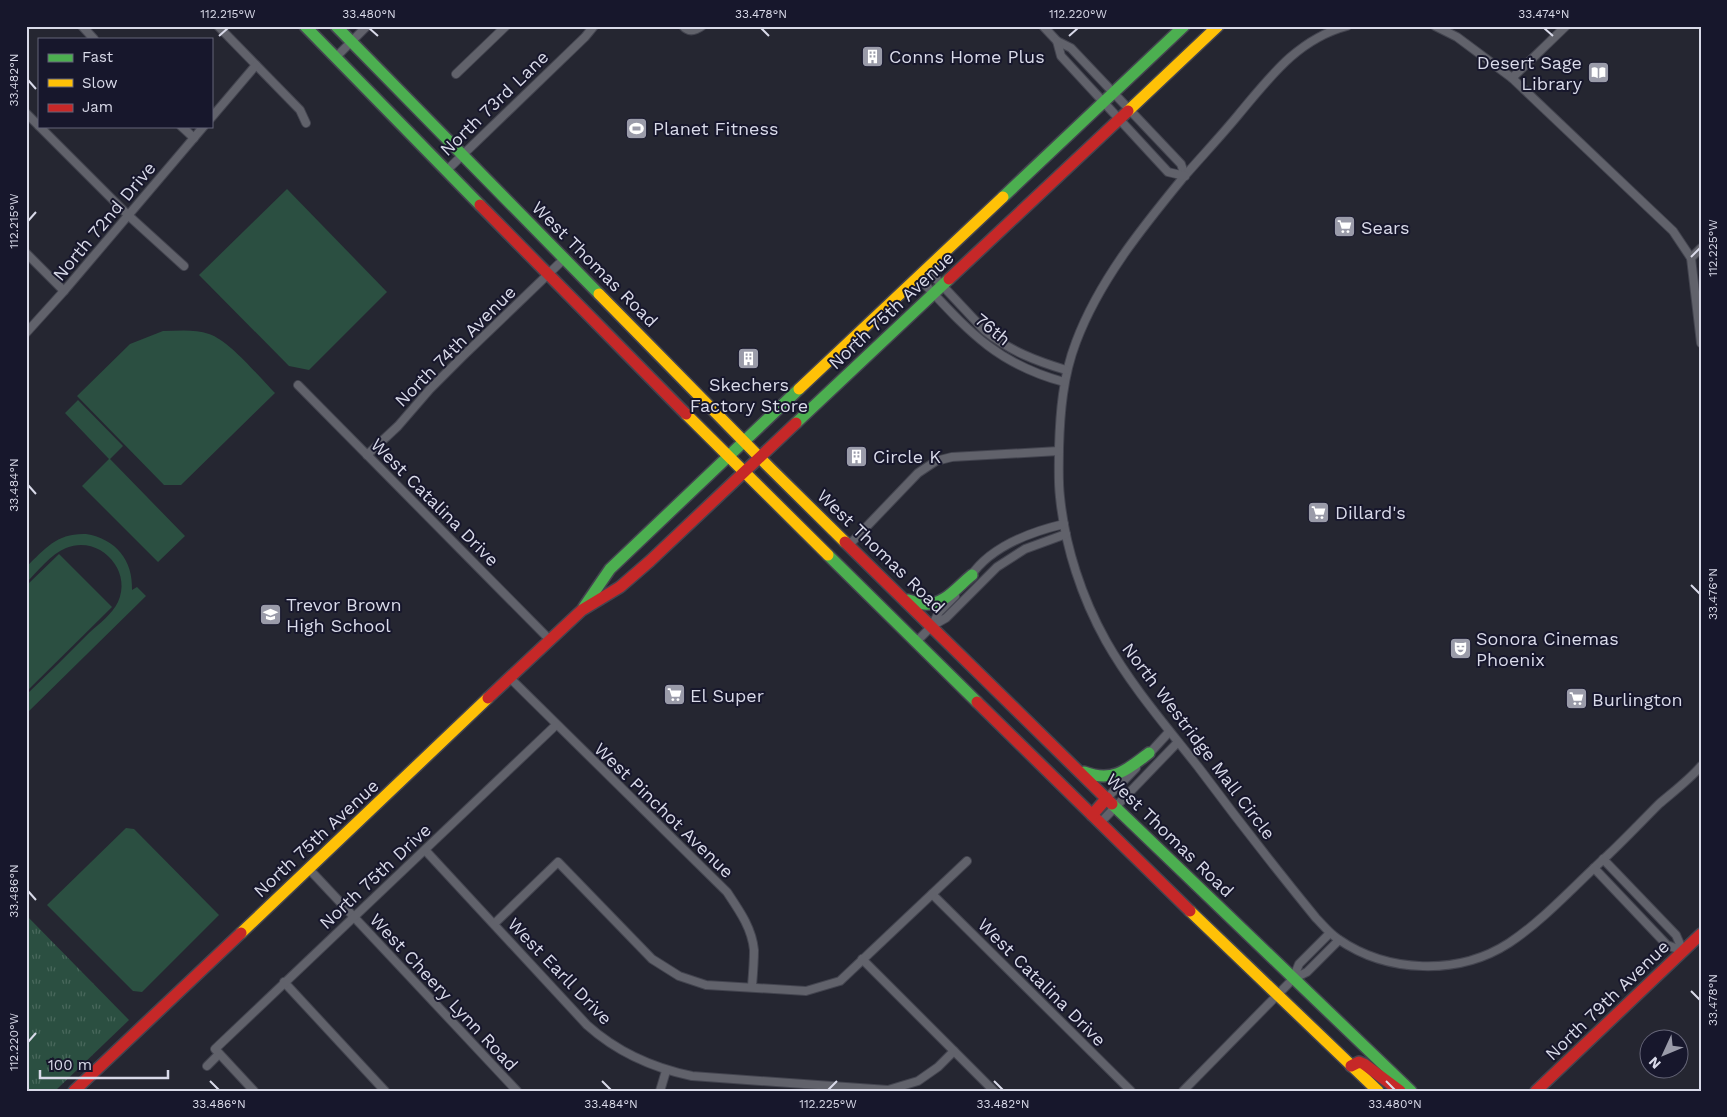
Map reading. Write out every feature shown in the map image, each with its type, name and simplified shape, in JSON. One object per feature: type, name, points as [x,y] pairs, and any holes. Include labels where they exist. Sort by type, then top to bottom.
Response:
[{"type":"main road","points":[[305,26],[446,171],[916,642],[1276,996],[1378,1091]]},
{"type":"main road","name":"West Thomas Road","points":[[336,26],[760,457],[1293,979],[1411,1091]]},
{"type":"main road","name":"North 75th Avenue","points":[[582,610],[610,569],[926,268],[1184,26]]},
{"type":"main road","name":"North 75th Avenue","points":[[79,1089],[582,610],[620,587],[1218,26]]},
{"type":"main road","points":[[905,599],[922,604],[937,603],[945,599],[972,574]]},
{"type":"main road","points":[[1078,768],[1092,776],[1107,778],[1126,770],[1149,753]]},
{"type":"main road","points":[[1092,815],[1108,798]]},
{"type":"main road","name":"North 79th Avenue","points":[[1536,1091],[1701,934]]},
{"type":"main road","points":[[1351,1066],[1359,1062],[1364,1064],[1400,1091]]},
{"type":"street","points":[[82,26],[93,38]]},
{"type":"street","points":[[218,26],[300,110],[306,123]]},
{"type":"street","points":[[335,58],[367,26]]},
{"type":"street","points":[[456,74],[506,26]]},
{"type":"street","name":"North 73rd Lane","points":[[586,37],[594,26]]},
{"type":"street","name":"North 73rd Lane","points":[[446,171],[586,37],[602,26]]},
{"type":"street","points":[[683,26],[694,31],[702,26]]},
{"type":"street","points":[[1043,26],[1057,41],[1071,48],[1114,93],[1180,164],[1185,176]]},
{"type":"street","name":"North Westridge Mall Circle","points":[[1346,26],[1316,38],[1280,66],[1185,176],[1126,251],[1104,283],[1079,334],[1066,370],[1064,382],[1059,451],[1059,495],[1066,534],[1079,579],[1105,638],[1135,685],[1170,732],[1312,913],[1330,933],[1339,940],[1367,954],[1399,964],[1442,966],[1485,956],[1508,944],[1524,932],[1599,863],[1701,766]]},
{"type":"street","points":[[1435,26],[1457,37],[1512,78],[1667,225],[1691,258],[1701,343]]},
{"type":"street","points":[[1512,78],[1566,26]]},
{"type":"street","points":[[1057,41],[1061,56],[1168,172],[1185,176]]},
{"type":"street","points":[[212,117],[256,65]]},
{"type":"street","points":[[26,113],[38,125]]},
{"type":"street","points":[[41,128],[129,216],[184,266]]},
{"type":"street","points":[[183,128],[194,138]]},
{"type":"street","name":"North 72nd Drive","points":[[26,333],[129,216],[202,128]]},
{"type":"street","points":[[1691,258],[1701,248]]},
{"type":"street","points":[[26,253],[64,291]]},
{"type":"street","name":"North 74th Avenue","points":[[367,455],[398,426],[430,389],[463,356],[565,258]]},
{"type":"street","name":"76th","points":[[926,268],[938,290],[975,336],[997,354],[1034,373],[1064,382]]},
{"type":"street","name":"76th","points":[[918,277],[938,290],[996,340],[1032,359],[1066,370]]},
{"type":"street","name":"West Catalina Drive","points":[[298,385],[550,640]]},
{"type":"street","points":[[849,545],[909,482],[927,466],[936,461],[952,456],[1059,451]]},
{"type":"street","points":[[932,626],[939,612],[966,585],[972,574],[993,555],[1028,534],[1064,524]]},
{"type":"street","points":[[916,642],[932,626],[946,618],[1006,561],[1025,549],[1066,534]]},
{"type":"street","name":"West Pinchot Avenue","points":[[510,678],[727,892],[748,928],[754,949],[752,986]]},
{"type":"street","name":"North 75th Drive","points":[[208,1066],[217,1052],[284,982],[426,850],[556,725]]},
{"type":"street","points":[[1108,798],[1170,732]]},
{"type":"street","points":[[1100,824],[1178,742]]},
{"type":"street","name":"West Earll Drive","points":[[426,850],[580,1018],[598,1035],[629,1055],[666,1071],[692,1076],[888,1090],[918,1081],[938,1067],[954,1052]]},
{"type":"street","points":[[494,924],[558,862],[652,959],[679,976],[706,985],[752,986],[806,991],[840,981],[967,861]]},
{"type":"street","points":[[1599,863],[1676,935],[1683,951]]},
{"type":"street","points":[[1599,863],[1667,945],[1683,951]]},
{"type":"street","name":"West Cheery Lynn Road","points":[[309,869],[517,1091]]},
{"type":"street","name":"West Catalina Drive","points":[[932,894],[1131,1091]]},
{"type":"street","points":[[1293,979],[1299,964],[1330,933]]},
{"type":"street","points":[[1183,1091],[1293,979],[1307,972],[1339,940]]},
{"type":"street","points":[[862,959],[994,1091]]},
{"type":"street","points":[[284,982],[385,1091]]},
{"type":"street","points":[[217,1052],[254,1091]]},
{"type":"street","points":[[660,1091],[666,1071]]},
{"type":"green space","points":[[287,189],[387,292],[309,370],[289,366],[199,275]]},
{"type":"green space","points":[[163,331],[198,331],[217,338],[253,369],[275,393],[181,485],[164,485],[77,396],[130,344]]},
{"type":"green space","points":[[78,400],[123,446],[110,459],[185,536],[158,562],[82,486],[109,459],[65,413]]},
{"type":"green space","points":[[86,534],[106,541],[121,553],[126,560],[132,579],[132,590],[137,587],[146,596],[26,714],[26,695],[105,619],[118,602],[121,578],[117,567],[101,550],[90,546],[78,545],[60,551],[45,563],[26,583],[26,567],[46,548],[67,536]]},
{"type":"green space","points":[[59,554],[112,607],[26,692],[26,586]]},
{"type":"green space","points":[[126,828],[134,829],[219,915],[142,992],[133,991],[47,905]]},
{"type":"green space","points":[[26,915],[129,1020],[55,1091],[26,1091]]},
{"type":"traffic: fast","points":[[305,26],[480,205]]},
{"type":"traffic: fast","points":[[336,26],[599,294]]},
{"type":"traffic: fast","points":[[1003,197],[1184,26]]},
{"type":"traffic: fast","points":[[796,423],[949,279]]},
{"type":"traffic: fast","points":[[584,607],[610,569],[799,389]]},
{"type":"traffic: fast","points":[[828,555],[977,702]]},
{"type":"traffic: fast","points":[[908,600],[920,604],[938,602],[972,575]]},
{"type":"traffic: fast","points":[[1084,772],[1103,776],[1119,773],[1134,765],[1149,753]]},
{"type":"traffic: fast","points":[[1112,804],[1411,1091]]},
{"type":"traffic: slow","points":[[1128,111],[1218,26]]},
{"type":"traffic: slow","points":[[799,389],[1003,197]]},
{"type":"traffic: slow","points":[[599,294],[845,542]]},
{"type":"traffic: slow","points":[[686,414],[828,555]]},
{"type":"traffic: slow","points":[[241,933],[488,698]]},
{"type":"traffic: slow","points":[[1190,911],[1378,1091]]},
{"type":"traffic: jam","points":[[949,279],[1128,111]]},
{"type":"traffic: jam","points":[[480,205],[686,414]]},
{"type":"traffic: jam","points":[[488,698],[582,610],[620,587],[650,561],[796,423]]},
{"type":"traffic: jam","points":[[845,542],[1112,804]]},
{"type":"traffic: jam","points":[[977,702],[1190,911]]},
{"type":"traffic: jam","points":[[1092,815],[1107,798]]},
{"type":"traffic: jam","points":[[74,1091],[241,933]]},
{"type":"traffic: jam","points":[[1536,1091],[1701,934]]},
{"type":"traffic: jam","points":[[1351,1066],[1359,1062],[1364,1064],[1400,1091]]},
{"type":"place","name":"Conns Home Plus","points":[[873,56]]},
{"type":"place","name":"Desert Sage Library","points":[[1598,72]]},
{"type":"place","name":"Planet Fitness","points":[[637,128]]},
{"type":"place","name":"Sears","points":[[1345,227]]},
{"type":"place","name":"Skechers Factory Store","points":[[749,359]]},
{"type":"place","name":"Circle K","points":[[857,456]]},
{"type":"place","name":"Dillard's","points":[[1319,512]]},
{"type":"place","name":"Trevor Brown High School","points":[[270,614]]},
{"type":"place","name":"Sonora Cinemas Phoenix","points":[[1460,648]]},
{"type":"place","name":"El Super","points":[[674,695]]},
{"type":"place","name":"Burlington","points":[[1576,699]]}]
